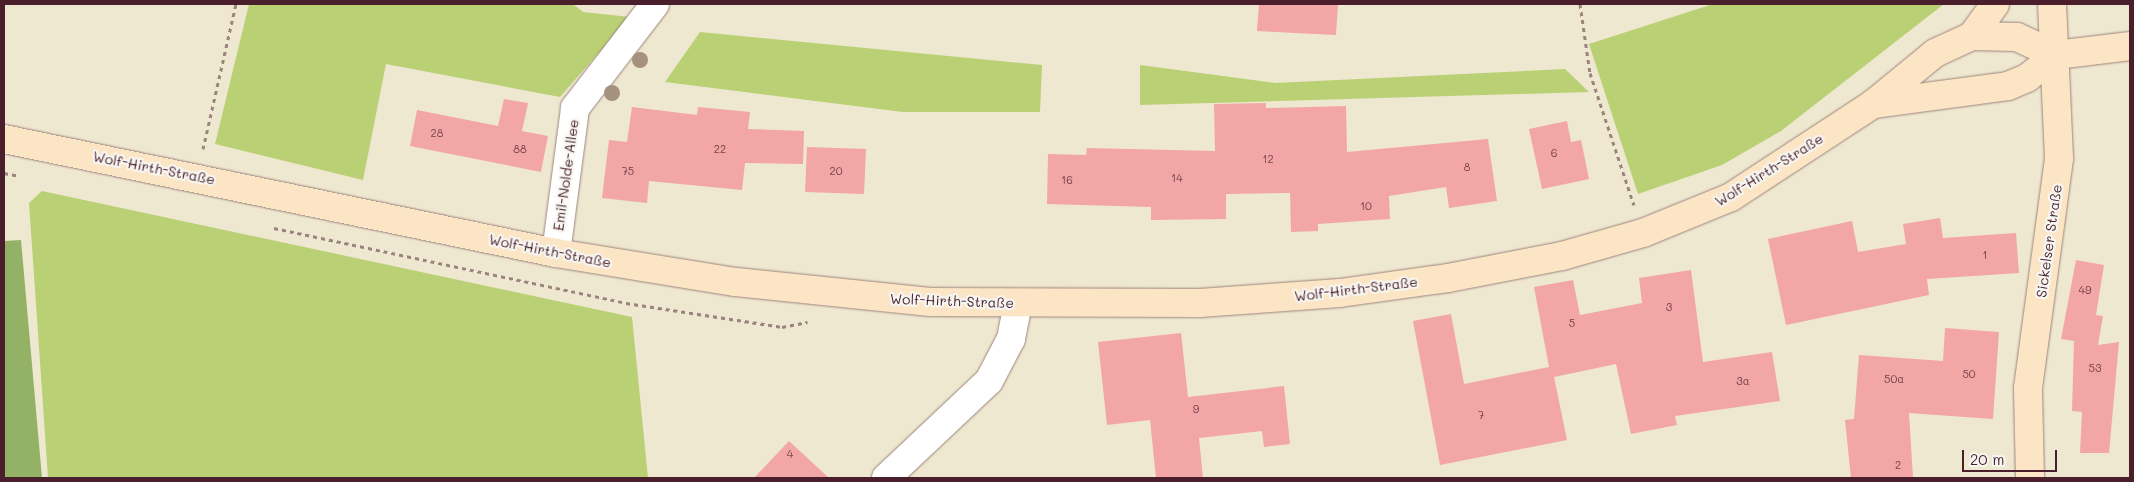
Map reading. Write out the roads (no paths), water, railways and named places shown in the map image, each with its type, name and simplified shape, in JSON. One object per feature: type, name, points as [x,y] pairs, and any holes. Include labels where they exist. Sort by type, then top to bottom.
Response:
[{"type":"street","name":"Emil-Nolde-Allee","points":[[556,253],[574,108],[654,4]]},
{"type":"street","points":[[1972,36],[1995,4]]},
{"type":"street","name":"Sickelser Straße","points":[[2030,478],[2028,388],[2060,158],[2052,4]]},
{"type":"street","name":"Wolf-Hirth-Straße","points":[[4,139],[198,176],[556,253],[842,295],[1018,304],[1200,303],[1353,291],[1562,256],[1643,233],[1731,197],[1873,104],[1917,65],[1972,36],[2017,37],[2056,55],[2026,78],[2008,86],[1873,104]]},
{"type":"street","points":[[2056,55],[2130,46]]},
{"type":"street","points":[[886,478],[989,380],[1011,339],[1018,304]]}]
